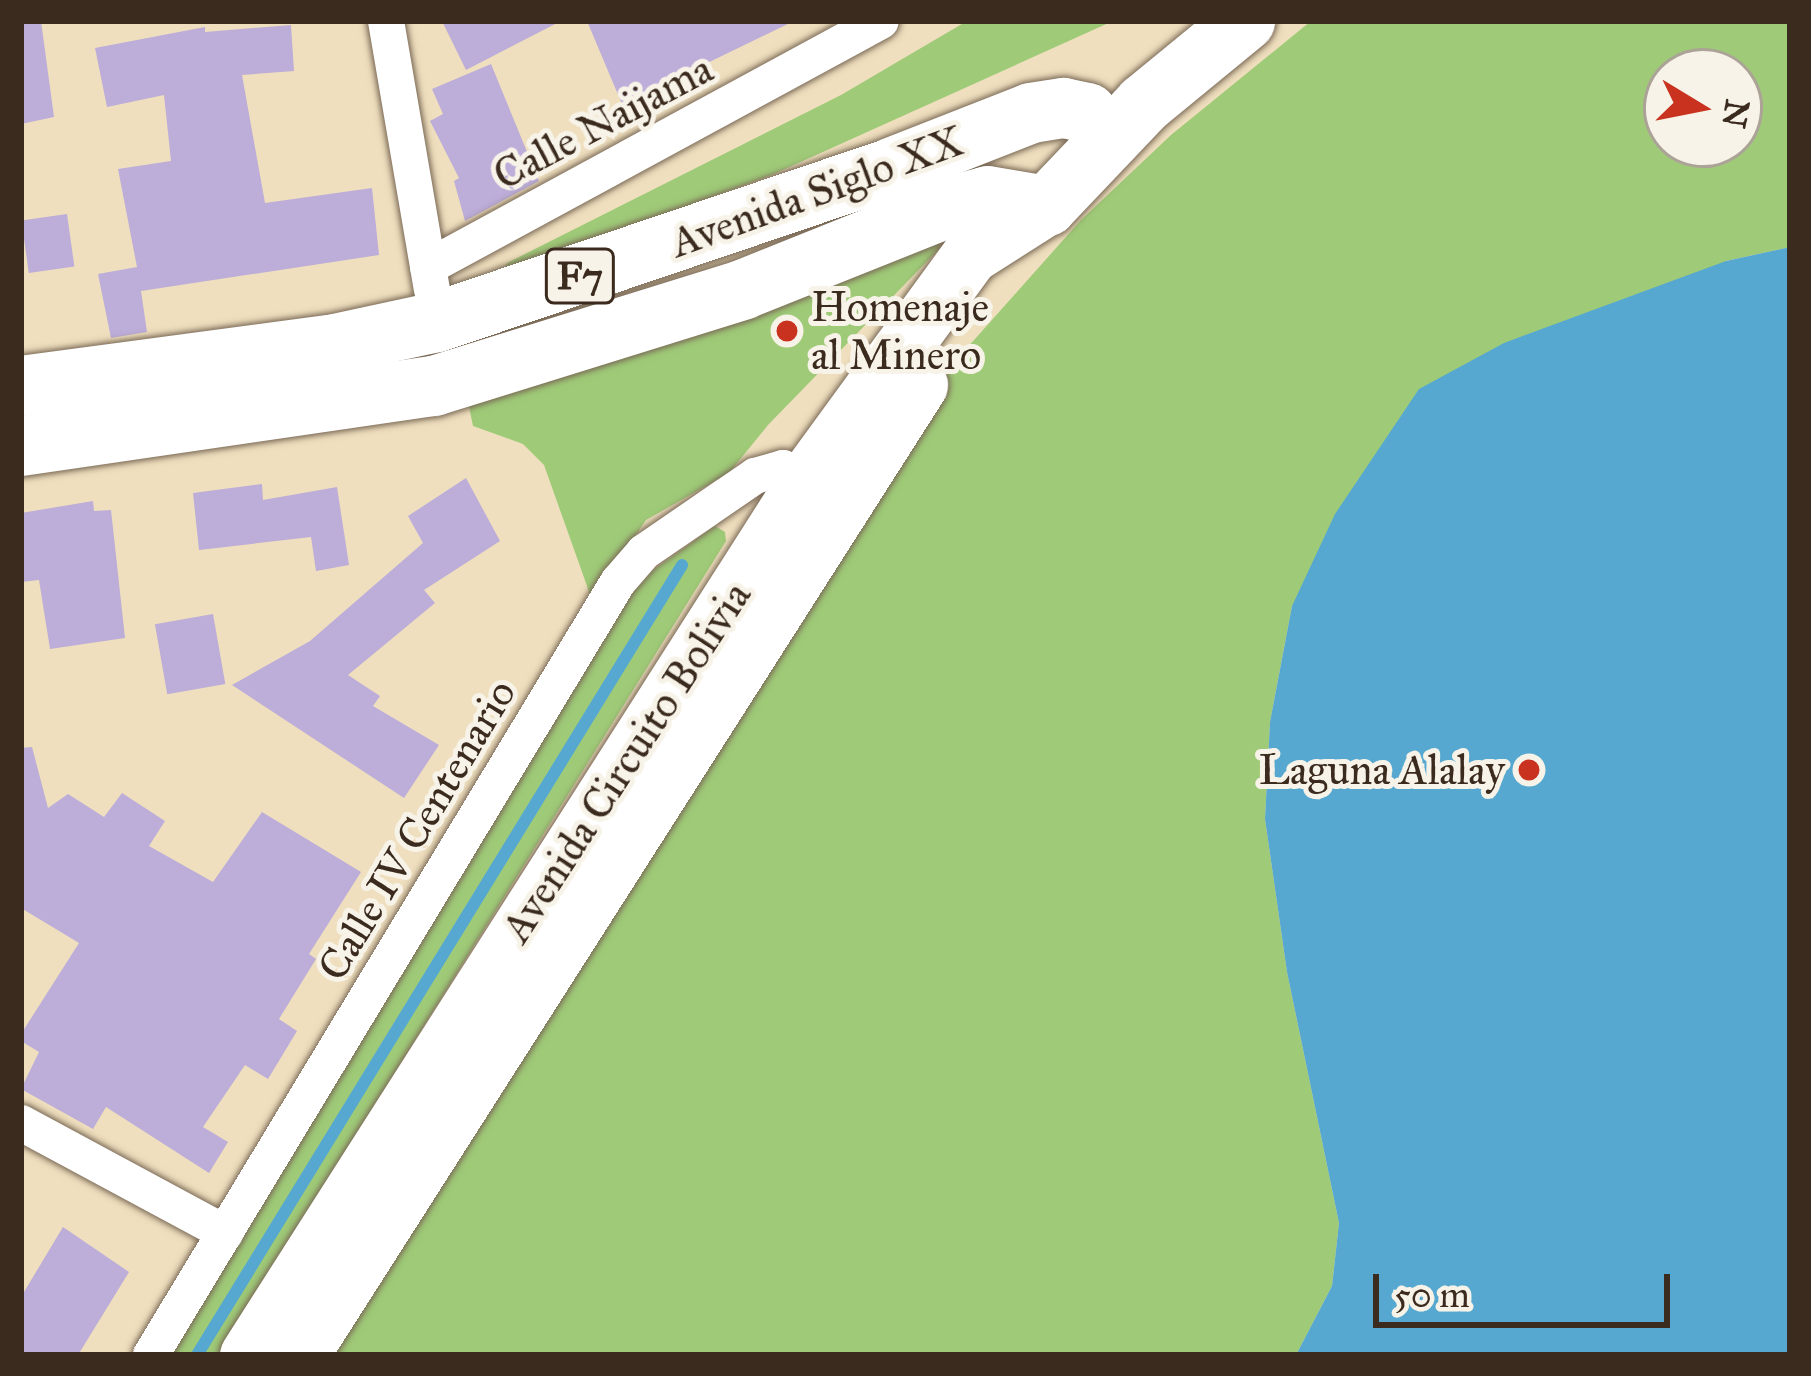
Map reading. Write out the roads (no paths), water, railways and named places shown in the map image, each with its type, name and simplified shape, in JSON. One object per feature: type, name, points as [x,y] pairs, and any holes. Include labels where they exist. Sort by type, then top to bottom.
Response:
[{"type":"highway","name":"Avenida Circuito Bolivia","points":[[1047,206],[1111,138],[1245,21]]},
{"type":"highway","name":"Avenida Siglo XX","points":[[21,386],[330,346],[433,294],[824,191],[1030,113],[1064,108],[1087,113],[1111,138]]},
{"type":"highway","name":"Avenida Siglo XX","points":[[21,446],[434,386],[742,290],[955,205],[988,196],[1047,206]]},
{"type":"main road","name":"Avenida Circuito Bolivia","points":[[300,1355],[970,255],[1047,206]]},
{"type":"main road","name":"Avenida Circuito Bolivia","points":[[248,1355],[825,488]]},
{"type":"street","points":[[386,21],[433,294]]},
{"type":"street","name":"Calle Naijama","points":[[433,294],[881,21]]},
{"type":"street","name":"Calle IV Centenario","points":[[151,1355],[618,582],[644,552],[755,476],[783,468],[825,488]]},
{"type":"street","points":[[21,1123],[225,1233]]},
{"type":"water","name":"Laguna Alalay","points":[[1790,247],[1790,1355],[1296,1355],[1332,1286],[1339,1223],[1287,972],[1265,819],[1270,722],[1292,606],[1335,514],[1419,389],[1504,343],[1726,261]]},
{"type":"waterway","points":[[197,1355],[682,565]]},
{"type":"place","name":"Homenaje al Minero","points":[[787,331]]},
{"type":"place","name":"Laguna Alalay","points":[[1529,770]]}]
